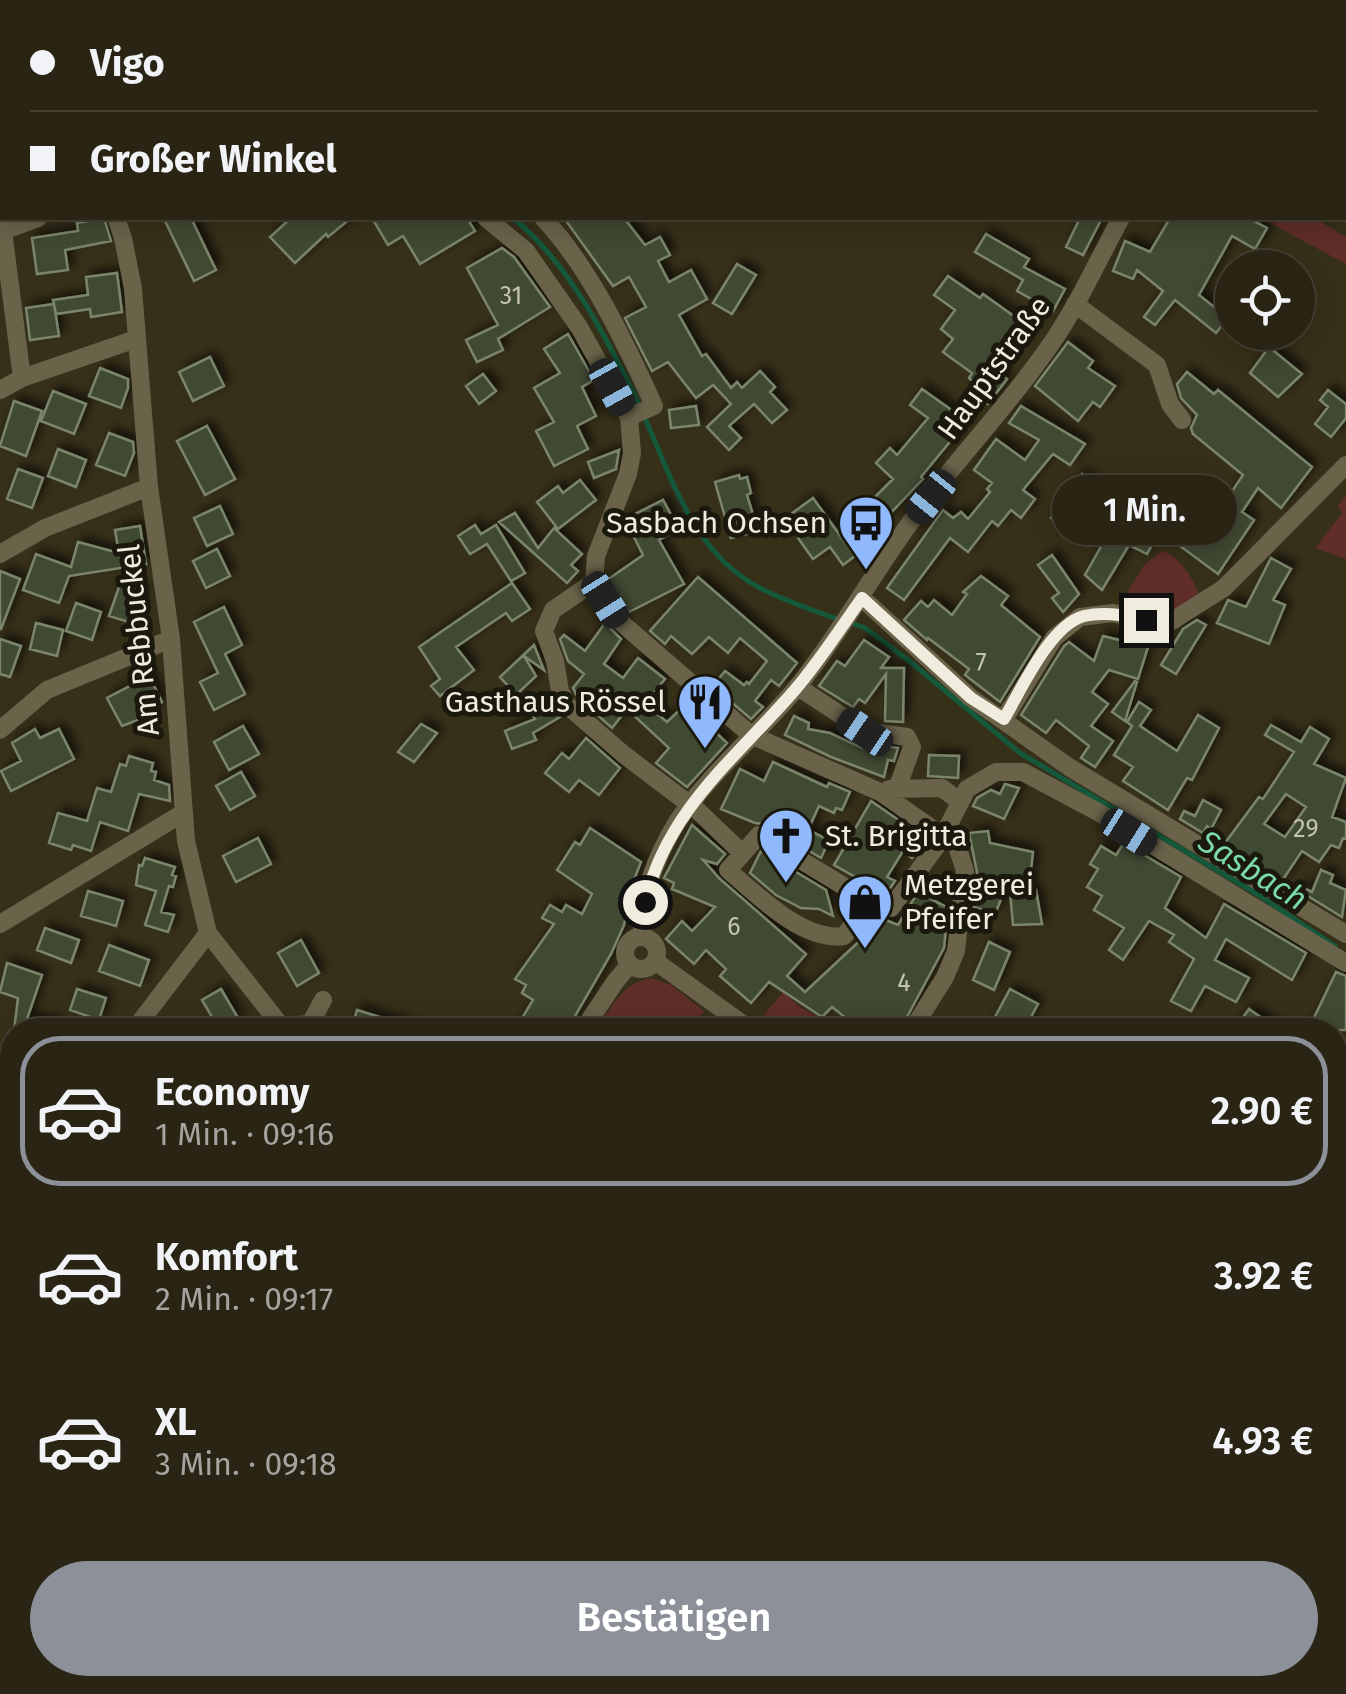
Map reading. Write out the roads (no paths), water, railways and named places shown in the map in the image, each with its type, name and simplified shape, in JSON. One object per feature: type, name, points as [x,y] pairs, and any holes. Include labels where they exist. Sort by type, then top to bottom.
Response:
[{"type":"street","points":[[22,378],[1,232],[33,220]]},
{"type":"street","name":"Am Rebbuckel","points":[[117,220],[133,290],[149,487],[170,639],[186,841],[208,934]]},
{"type":"street","points":[[488,220],[526,250],[638,413],[628,474],[596,556],[594,582],[617,619],[751,736],[888,791],[958,846],[965,871],[956,951],[919,1018]]},
{"type":"street","points":[[544,220],[556,231],[602,303],[645,384],[654,406],[638,413]]},
{"type":"street","name":"Hauptstraße","points":[[592,1018],[630,964],[627,947],[633,939],[643,937],[642,918],[649,887],[664,848],[690,805],[798,686],[910,522],[1037,364],[1120,220]]},
{"type":"street","points":[[1075,304],[1157,365],[1170,404],[1182,420]]},
{"type":"street","points":[[0,390],[22,378],[136,339]]},
{"type":"street","points":[[1004,719],[1054,638],[1080,617],[1113,613],[1172,621],[1224,588],[1346,466]]},
{"type":"street","points":[[0,554],[45,528],[149,487]]},
{"type":"street","points":[[594,582],[553,610],[544,632],[568,706],[690,805],[741,852]]},
{"type":"street","points":[[858,603],[971,698],[1069,767],[1346,934]]},
{"type":"street","points":[[0,730],[46,690],[170,639]]},
{"type":"street","points":[[798,686],[865,732],[907,737],[912,747],[888,791]]},
{"type":"street","points":[[870,902],[844,936],[834,938],[787,920],[728,870],[759,836],[870,902],[891,908],[944,834],[966,789],[996,772],[1023,772],[1098,812],[1346,963]]},
{"type":"street","points":[[888,791],[942,788],[959,801]]},
{"type":"street","points":[[0,924],[183,813]]},
{"type":"street","points":[[143,1018],[208,934],[275,1018]]},
{"type":"street","points":[[643,937],[656,946],[655,961]]},
{"type":"street","points":[[630,964],[642,968],[655,961]]},
{"type":"street","points":[[655,961],[734,1018]]},
{"type":"street","points":[[314,1018],[324,1000]]},
{"type":"waterway","name":"Sasbach","points":[[515,220],[570,281],[601,330],[640,406]]},
{"type":"waterway","name":"Sasbach","points":[[644,416],[688,513],[718,556],[760,588],[840,620]]},
{"type":"waterway","name":"Sasbach","points":[[851,623],[865,628],[913,664],[1020,753],[1257,894],[1335,946]]},
{"type":"place","name":"Sasbach Ochsen","points":[[866,572]]},
{"type":"place","name":"Gasthaus Rössel","points":[[705,751]]},
{"type":"place","name":"St. Brigitta","points":[[786,885]]},
{"type":"place","name":"Metzgerei Pfeifer","points":[[865,951]]}]
